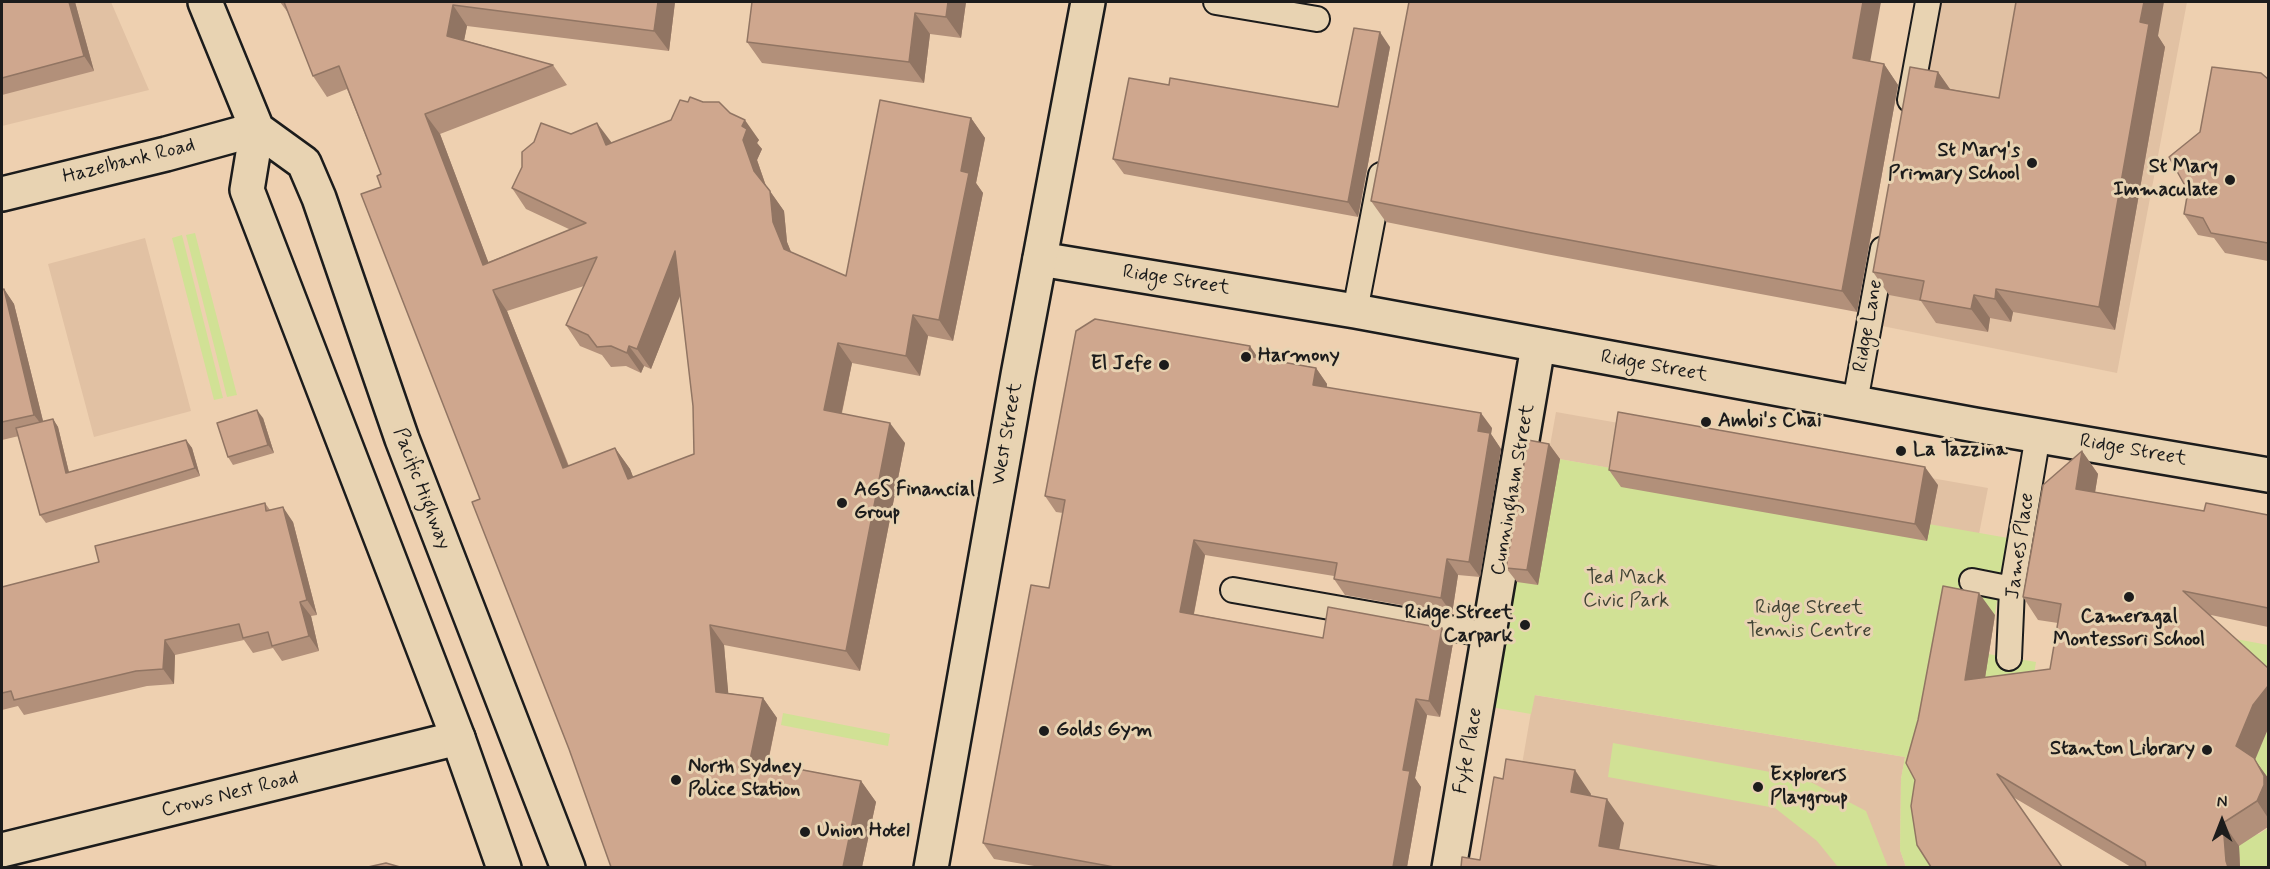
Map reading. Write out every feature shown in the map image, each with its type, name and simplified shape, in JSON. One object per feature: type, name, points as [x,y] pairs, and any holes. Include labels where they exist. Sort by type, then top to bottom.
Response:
[{"type":"street","points":[[205,2],[256,129],[247,190],[458,738],[504,867]]},
{"type":"street","name":"West Street","points":[[931,867],[1088,2]]},
{"type":"street","name":"Hazelbank Road","points":[[2,194],[166,154],[256,129]]},
{"type":"street","name":"Pacific Highway","points":[[256,129],[304,163],[319,198],[402,440],[567,867]]},
{"type":"street","name":"Ridge Street","points":[[1040,259],[1355,311],[1538,346],[2268,475]]},
{"type":"street","name":"Cunningham Street","points":[[1489,634],[1538,346]]},
{"type":"street","name":"Fyfe Place","points":[[1449,867],[1489,634]]},
{"type":"street","name":"Crows Nest Road","points":[[2,850],[458,738]]},
{"type":"lane","points":[[1216,2],[1317,19]]},
{"type":"lane","points":[[1905,128],[1928,2]]},
{"type":"lane","points":[[1355,311],[1386,151]]},
{"type":"lane","name":"Ridge Lane","points":[[1855,402],[1886,231]]},
{"type":"lane","name":"James Place","points":[[2009,658],[2012,589],[2038,435]]},
{"type":"lane","points":[[1972,581],[2012,589]]},
{"type":"lane","points":[[1233,590],[1489,634]]},
{"type":"shaded area","points":[[2,2],[111,2],[149,90],[2,126]]},
{"type":"shaded area","name":"St Mary's Primary School","points":[[1938,2],[2187,2],[2117,373],[1877,325]]},
{"type":"shaded area","points":[[145,238],[191,411],[94,437],[48,264]]},
{"type":"shaded area","points":[[1556,412],[1988,488],[1979,534],[1548,457]]},
{"type":"shaded area","name":"Explorers Playgroup","points":[[1534,695],[1905,757],[1901,779],[1900,850],[1906,867],[1497,868],[1521,770]]},
{"type":"green space","points":[[195,233],[237,395],[227,397],[186,235]]},
{"type":"green space","points":[[182,235],[223,398],[214,400],[172,238]]},
{"type":"green space","name":"Ted Mack Civic Park","points":[[1531,454],[2008,538],[1988,654],[2036,662],[2032,686],[1923,825],[1930,867],[1906,867],[1900,850],[1901,779],[1905,757],[1535,695],[1531,714],[1485,706]]},
{"type":"green space","points":[[2225,637],[2268,645],[2268,676]]},
{"type":"green space","points":[[783,713],[890,734],[888,746],[781,725]]},
{"type":"green space","points":[[2268,729],[2268,780],[2250,771]]},
{"type":"green space","points":[[1613,743],[1803,778],[1866,811],[1888,867],[1838,867],[1817,841],[1775,808],[1608,777]]},
{"type":"green space","points":[[2268,828],[2268,867],[2240,867],[2238,836],[2259,834]]},
{"type":"building","points":[[2,2],[69,2],[84,56],[2,78]]},
{"type":"building","points":[[284,2],[658,2],[654,31],[453,5],[447,36],[553,65],[425,114],[483,265],[586,223],[512,188],[522,167],[522,152],[534,142],[541,123],[571,134],[597,123],[606,145],[671,120],[680,100],[688,102],[690,97],[703,102],[719,102],[730,113],[745,120],[742,126],[747,129],[743,140],[754,171],[770,191],[773,222],[784,249],[846,276],[880,100],[971,118],[961,171],[969,173],[939,320],[913,315],[906,356],[838,343],[824,410],[890,423],[846,651],[710,625],[716,692],[763,698],[750,760],[861,781],[843,867],[611,867],[569,749],[472,502],[480,499],[361,194],[381,187],[377,176],[381,174],[339,66],[313,76]],"holes":[[[675,251],[693,406],[694,454],[628,479],[615,448],[563,468],[493,290],[597,257],[566,325],[588,335],[597,347],[611,346],[627,353],[629,346],[637,349]]]},
{"type":"building","points":[[752,2],[948,2],[946,17],[915,13],[909,62],[747,42]]},
{"type":"building","points":[[1409,2],[1863,2],[1853,58],[1884,64],[1842,291],[1371,201]]},
{"type":"building","name":"St Mary's Primary School","points":[[2016,2],[2144,2],[2140,22],[2149,24],[2099,307],[1996,289],[1995,299],[1974,295],[1971,309],[1920,300],[1924,281],[1873,272],[1910,67],[1938,72],[1935,87],[1999,98]]},
{"type":"building","points":[[1354,28],[1380,32],[1348,202],[1113,159],[1129,78],[1169,85],[1170,78],[1338,107]]},
{"type":"building","name":"St Mary Immaculate","points":[[2212,67],[2261,73],[2268,79],[2268,243],[2211,233],[2203,218],[2184,214],[2188,191],[2169,157],[2200,132]]},
{"type":"building","points":[[4,289],[34,415],[2,422],[2,290]]},
{"type":"building","points":[[1095,319],[1250,346],[1248,356],[1316,368],[1313,385],[1481,413],[1478,431],[1490,433],[1469,562],[1447,559],[1441,598],[1334,579],[1337,563],[1194,540],[1180,612],[1323,638],[1328,607],[1442,628],[1429,701],[1416,699],[1403,770],[1410,771],[1393,867],[1114,867],[983,843],[1031,585],[1049,588],[1065,500],[1045,496],[1076,331]]},
{"type":"building","points":[[257,410],[268,445],[228,457],[217,423]]},
{"type":"building","points":[[1618,412],[1925,467],[1915,524],[1609,470]]},
{"type":"building","points":[[53,419],[66,473],[186,440],[195,468],[40,515],[16,428]]},
{"type":"building","points":[[1528,440],[1549,444],[1527,570],[1506,568]]},
{"type":"building","points":[[2082,451],[2076,489],[2204,511],[2206,503],[2268,515],[2268,608],[2183,591],[2268,668],[2268,686],[2253,705],[2236,746],[2254,758],[2264,776],[2264,785],[2257,801],[2223,823],[2228,867],[2146,867],[2145,862],[1997,774],[2062,867],[1931,867],[1917,845],[1911,806],[1915,780],[1906,763],[1918,720],[1943,586],[1979,593],[1965,680],[2050,669],[2061,604],[2023,597],[2043,485]]},
{"type":"building","points":[[265,503],[266,511],[283,507],[307,600],[300,602],[309,636],[272,646],[268,632],[243,638],[239,624],[165,640],[163,669],[136,671],[14,700],[11,691],[2,693],[2,587],[99,562],[95,546]]},
{"type":"building","points":[[1506,759],[1575,770],[1571,792],[1607,799],[1599,846],[1720,867],[1461,867],[1462,857],[1480,860],[1494,777],[1503,779]]},
{"type":"building","points":[[386,863],[400,867],[368,867]]},
{"type":"place","name":"St Mary's Primary School","points":[[2032,163]]},
{"type":"place","name":"St Mary Immaculate","points":[[2230,180]]},
{"type":"place","name":"Harmony","points":[[1246,357]]},
{"type":"place","name":"El Jefe","points":[[1164,365]]},
{"type":"place","name":"Ambi's Chai","points":[[1706,422]]},
{"type":"place","name":"La Tazzina","points":[[1901,451]]},
{"type":"place","name":"AGS Financial Group","points":[[842,503]]},
{"type":"place","name":"Cameragal Montessori School","points":[[2129,597]]},
{"type":"place","name":"Ridge Street Carpark","points":[[1525,625]]},
{"type":"place","name":"Golds Gym","points":[[1044,731]]},
{"type":"place","name":"Stanton Library","points":[[2207,750]]},
{"type":"place","name":"North Sydney Police Station","points":[[676,780]]},
{"type":"place","name":"Explorers Playgroup","points":[[1758,787]]},
{"type":"place","name":"Union Hotel","points":[[805,832]]},
{"type":"park label","name":"Ridge Street Tennis Centre","points":[[1809,620]]}]
